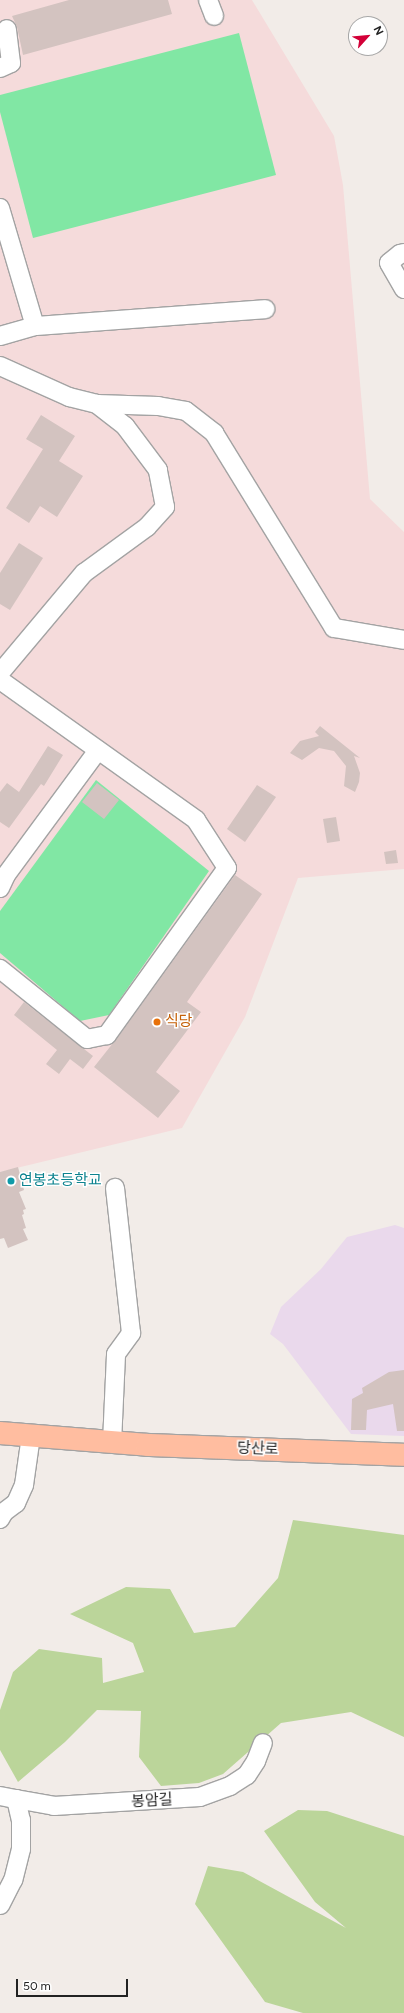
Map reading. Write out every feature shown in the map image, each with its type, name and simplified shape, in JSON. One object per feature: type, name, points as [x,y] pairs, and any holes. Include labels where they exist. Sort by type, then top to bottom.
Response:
[{"type":"main road","name":"당산로","points":[[0,1433],[112,1443],[404,1455]]},
{"type":"street","points":[[0,68],[11,63],[7,29]]},
{"type":"street","points":[[0,208],[35,326]]},
{"type":"street","points":[[404,253],[400,254],[389,264],[404,289]]},
{"type":"street","points":[[0,336],[35,326],[265,309]]},
{"type":"street","points":[[0,366],[69,397],[97,404],[158,406],[186,411],[214,433],[334,628],[404,640]]},
{"type":"street","points":[[0,673],[84,573],[147,527],[165,507],[158,470],[125,426],[97,404]]},
{"type":"street","points":[[0,680],[196,820],[227,868],[107,1035],[87,1039],[0,969]]},
{"type":"street","points":[[0,888],[6,875],[98,750]]},
{"type":"street","points":[[112,1443],[116,1354],[131,1333],[115,1188]]},
{"type":"street","points":[[0,1519],[4,1512],[16,1503],[24,1485],[31,1436]]},
{"type":"street","name":"봉암길","points":[[8,1798],[54,1806],[200,1797],[230,1786],[247,1775],[256,1762],[262,1743]]},
{"type":"street","name":"봉암길","points":[[0,1905],[13,1880],[21,1849],[21,1820],[8,1798]]},
{"type":"shaded area","points":[[0,0],[252,0],[334,136],[343,185],[370,499],[404,532],[404,869],[298,878],[245,1017],[182,1128],[0,1172]]},
{"type":"shaded area","points":[[395,1225],[404,1228],[404,1436],[351,1434],[283,1344],[270,1334],[281,1307],[321,1269],[347,1237]]},
{"type":"green space","points":[[239,33],[276,175],[33,238],[0,112],[0,95]]},
{"type":"green space","points":[[96,780],[209,871],[109,1015],[80,1021],[0,953],[0,911]]},
{"type":"green space","points":[[293,1520],[404,1535],[404,1737],[351,1712],[281,1723],[223,1774],[199,1783],[161,1786],[139,1757],[141,1711],[97,1710],[65,1742],[18,1782],[0,1750],[0,1710],[13,1672],[39,1649],[102,1658],[103,1683],[144,1672],[133,1643],[70,1614],[126,1587],[170,1589],[194,1633],[235,1627],[278,1578]]},
{"type":"green space","points":[[298,1810],[327,1811],[404,1836],[404,2013],[303,2013],[265,2002],[195,1904],[208,1866],[243,1872],[346,1928],[315,1902],[264,1831]]},
{"type":"building","points":[[69,0],[168,0],[172,14],[23,55],[17,27],[12,16]]},
{"type":"building","points":[[41,415],[75,436],[59,461],[83,476],[57,517],[40,506],[29,523],[6,508],[43,449],[26,439]]},
{"type":"building","points":[[19,543],[43,558],[10,610],[0,604],[0,573]]},
{"type":"building","points":[[320,726],[360,758],[354,756],[360,773],[359,782],[355,792],[344,786],[346,766],[334,751],[319,748],[302,760],[290,753],[300,741],[319,736],[315,732]]},
{"type":"building","points":[[48,746],[63,755],[44,786],[41,784],[9,828],[0,822],[0,792],[7,783],[19,792]]},
{"type":"building","points":[[97,783],[119,800],[104,819],[82,802]]},
{"type":"building","points":[[257,785],[276,797],[245,842],[227,829]]},
{"type":"building","points":[[336,817],[340,841],[327,843],[323,819]]},
{"type":"building","points":[[396,850],[398,863],[386,864],[384,852]]},
{"type":"building","points":[[235,875],[262,894],[187,1002],[201,1012],[156,1072],[180,1091],[158,1118],[94,1067],[121,1033]]},
{"type":"building","points":[[24,1002],[93,1056],[83,1069],[70,1059],[59,1074],[46,1064],[57,1050],[14,1015]]},
{"type":"building","points":[[18,1167],[24,1190],[19,1192],[26,1209],[23,1210],[24,1214],[22,1215],[26,1228],[23,1229],[28,1240],[8,1248],[4,1238],[0,1239],[0,1172]]},
{"type":"building","points":[[404,1370],[404,1431],[397,1431],[393,1404],[367,1410],[366,1430],[351,1430],[352,1399],[363,1393],[362,1388],[389,1372]]},
{"type":"place","name":"식당","points":[[157,1022]]},
{"type":"place","name":"연봉초등학교","points":[[11,1181]]}]
